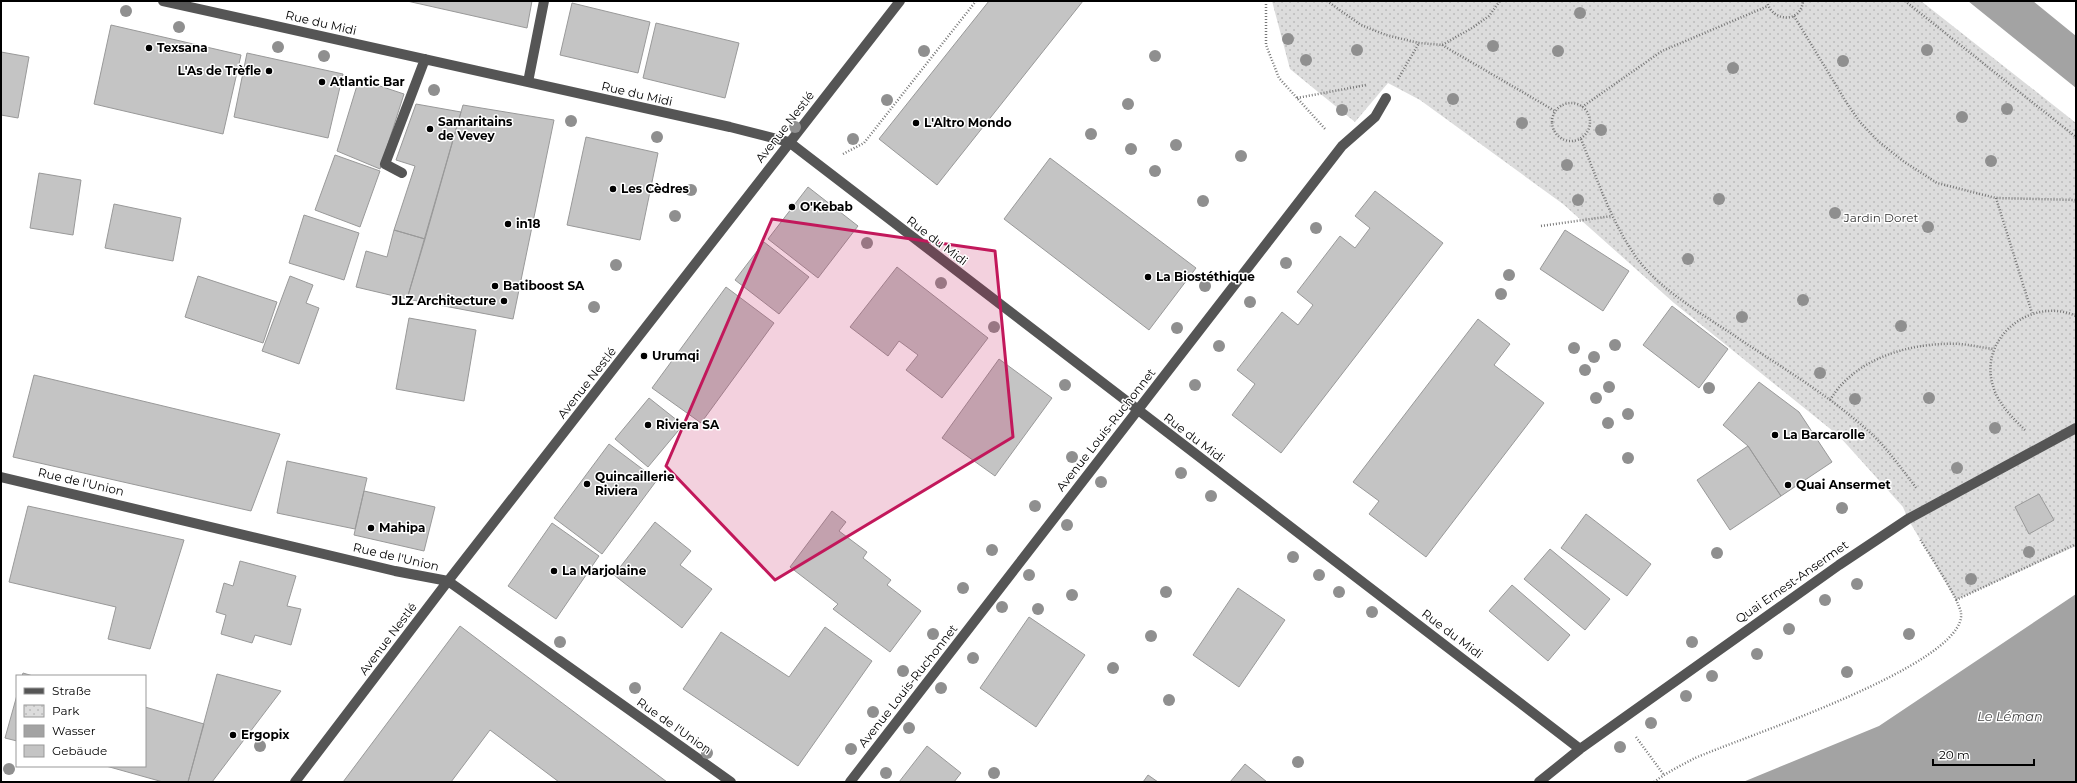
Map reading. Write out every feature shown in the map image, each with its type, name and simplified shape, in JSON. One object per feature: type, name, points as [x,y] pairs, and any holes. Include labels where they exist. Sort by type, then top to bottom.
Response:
[{"type":"street","name":"Rue du Midi","points":[[163,1],[730,127],[790,142],[1580,749]]},
{"type":"street","points":[[528,82],[544,1]]},
{"type":"street","name":"Avenue Nestlé","points":[[295,782],[448,582],[900,1]]},
{"type":"street","points":[[402,173],[385,164],[425,59]]},
{"type":"street","name":"Avenue Louis-Ruchonnet","points":[[850,782],[1342,146],[1375,117],[1386,98]]},
{"type":"street","name":"Quai Ernest-Ansermet","points":[[1539,782],[1580,749],[1838,565],[1908,519],[2040,446],[2076,428]]},
{"type":"street","name":"Rue de l'Union","points":[[1,477],[387,569],[448,582],[731,782]]},
{"type":"path","points":[[839,157],[864,143],[976,1]]},
{"type":"path","points":[[1266,1],[1266,45],[1279,78],[1342,146]]},
{"type":"path","points":[[1327,1],[1361,25],[1386,35],[1419,43],[1442,45],[1556,111]]},
{"type":"path","points":[[1442,45],[1489,16],[1500,1]]},
{"type":"path","points":[[1767,1],[1768,6],[1779,17],[1787,18],[1794,16],[1800,11],[1803,1]]},
{"type":"path","points":[[1905,1],[2076,137]]},
{"type":"path","points":[[1582,107],[1662,51],[1768,6]]},
{"type":"path","points":[[1794,16],[1848,105],[1878,141],[1938,184],[1996,198],[2076,200]]},
{"type":"path","points":[[1386,98],[1419,43]]},
{"type":"path","points":[[1390,80],[1398,79]]},
{"type":"path","points":[[1297,98],[1367,85]]},
{"type":"path","points":[[1568,104],[1576,104],[1582,107],[1589,117],[1590,123],[1586,135],[1581,139],[1567,141],[1555,132],[1552,125],[1556,111],[1561,106],[1568,104]]},
{"type":"path","points":[[1581,139],[1612,216],[1636,257],[1655,278],[1695,310],[1830,400],[1866,429],[1898,462],[1930,507]]},
{"type":"path","points":[[1996,198],[2032,313]]},
{"type":"path","points":[[1540,226],[1612,216]]},
{"type":"path","points":[[2040,446],[1999,401],[1992,385],[1991,366],[1994,349],[2003,333],[2012,325],[2032,313],[2050,310],[2068,312],[2076,316]]},
{"type":"path","points":[[1830,400],[1843,383],[1857,371],[1883,356],[1921,346],[1961,344],[1994,349]]},
{"type":"path","points":[[1654,782],[1694,759],[1873,687],[1936,650],[1947,641],[1960,622],[1961,613],[1956,600],[1908,519]]},
{"type":"path","points":[[1956,600],[2076,544]]},
{"type":"path","points":[[1634,735],[1664,775]]},
{"type":"highlighted area","points":[[772,219],[995,251],[1013,437],[775,580],[666,466]]},
{"type":"green space","name":"Jardin Doret","points":[[1272,1],[1921,1],[2076,123],[2076,546],[1956,600],[1908,519],[1903,507],[1839,436],[1674,303],[1563,204],[1420,100],[1388,83],[1355,122],[1290,69]]},
{"type":"water","points":[[1968,1],[2033,1],[2076,36],[2076,88]]},
{"type":"water","name":"Le Léman","points":[[2076,594],[2076,782],[1743,782],[1879,726]]},
{"type":"building","points":[[407,1],[532,1],[527,28]]},
{"type":"building","points":[[989,1],[1083,1],[937,185],[879,139]]},
{"type":"building","points":[[572,3],[650,22],[638,73],[560,55]]},
{"type":"building","points":[[656,23],[739,43],[725,98],[643,78]]},
{"type":"building","points":[[111,25],[241,55],[223,134],[94,104]]},
{"type":"building","points":[[1,52],[29,57],[18,118],[1,115]]},
{"type":"building","points":[[247,53],[343,74],[328,138],[234,117]]},
{"type":"building","points":[[359,79],[404,94],[380,169],[337,151]]},
{"type":"building","points":[[416,104],[461,112],[425,239],[394,230],[415,166],[396,160]]},
{"type":"building","points":[[463,105],[554,120],[513,319],[407,299]]},
{"type":"building","name":"Les Cèdres","points":[[586,137],[658,153],[640,240],[567,225]]},
{"type":"building","points":[[335,155],[380,171],[360,227],[315,210]]},
{"type":"building","points":[[1050,158],[1196,268],[1149,330],[1004,219]]},
{"type":"building","points":[[39,173],[81,180],[73,235],[30,228]]},
{"type":"building","points":[[808,187],[858,226],[818,278],[768,239]]},
{"type":"building","points":[[1375,191],[1443,243],[1281,453],[1232,415],[1255,384],[1237,370],[1282,312],[1298,325],[1313,305],[1297,292],[1340,236],[1355,248],[1370,228],[1355,216]]},
{"type":"building","points":[[114,204],[181,218],[173,261],[105,248]]},
{"type":"building","points":[[304,215],[359,233],[344,280],[289,263]]},
{"type":"building","points":[[394,230],[425,239],[407,299],[356,287],[366,251],[387,257]]},
{"type":"building","points":[[1565,230],[1629,271],[1603,311],[1540,269]]},
{"type":"building","points":[[764,242],[809,277],[779,314],[735,280]]},
{"type":"building","points":[[897,267],[988,338],[942,398],[906,370],[918,355],[899,341],[888,356],[850,327]]},
{"type":"building","points":[[198,276],[277,302],[263,343],[185,317]]},
{"type":"building","points":[[290,276],[313,285],[306,303],[319,308],[299,364],[262,351]]},
{"type":"building","points":[[726,287],[774,323],[701,423],[652,388]]},
{"type":"building","points":[[1672,306],[1728,349],[1699,388],[1643,345]]},
{"type":"building","points":[[409,318],[476,330],[464,401],[396,389]]},
{"type":"building","points":[[1478,319],[1510,344],[1494,365],[1544,403],[1426,557],[1369,514],[1379,501],[1353,482]]},
{"type":"building","points":[[999,359],[1052,398],[995,476],[942,438]]},
{"type":"building","points":[[34,375],[280,434],[251,511],[13,457]]},
{"type":"building","name":"La Barcarolle","points":[[1759,382],[1799,412],[1832,462],[1781,496],[1748,446],[1723,425]]},
{"type":"building","points":[[649,398],[683,425],[648,467],[615,439]]},
{"type":"building","points":[[609,444],[657,480],[602,554],[554,518]]},
{"type":"building","name":"Quai Ansermet","points":[[1748,446],[1781,496],[1730,530],[1697,480]]},
{"type":"building","points":[[287,461],[367,478],[355,529],[277,513]]},
{"type":"building","points":[[364,491],[435,507],[424,551],[354,535]]},
{"type":"building","points":[[2039,494],[2054,520],[2029,534],[2015,507]]},
{"type":"building","points":[[28,506],[184,540],[150,649],[108,639],[116,607],[9,582]]},
{"type":"building","points":[[832,511],[846,522],[839,531],[867,552],[863,558],[891,580],[887,585],[921,611],[890,652],[833,609],[838,604],[790,567]]},
{"type":"building","points":[[1586,514],[1651,564],[1627,596],[1561,548]]},
{"type":"building","points":[[655,522],[691,551],[680,565],[712,589],[682,628],[614,575]]},
{"type":"building","name":"La Marjolaine","points":[[552,523],[599,556],[556,619],[508,586]]},
{"type":"building","points":[[1550,549],[1610,599],[1585,630],[1524,579]]},
{"type":"building","points":[[240,561],[296,576],[287,606],[301,609],[291,645],[255,635],[252,643],[221,634],[226,615],[216,612],[224,583],[233,586]]},
{"type":"building","points":[[1512,585],[1570,635],[1548,661],[1489,611]]},
{"type":"building","points":[[1238,588],[1285,620],[1239,687],[1193,655]]},
{"type":"building","points":[[1029,617],[1085,655],[1036,727],[980,688]]},
{"type":"building","points":[[460,626],[667,782],[559,782],[490,730],[451,782],[343,782]]},
{"type":"building","points":[[825,627],[872,661],[798,766],[683,689],[721,632],[789,677]]},
{"type":"building","points":[[217,674],[281,691],[212,782],[188,782]]},
{"type":"building","points":[[16,699],[16,741],[5,738]]},
{"type":"building","points":[[146,707],[204,724],[188,782],[163,782],[110,767],[146,767]]},
{"type":"building","points":[[927,746],[961,773],[954,782],[899,782]]},
{"type":"building","points":[[1245,764],[1267,782],[1230,782]]},
{"type":"building","points":[[1148,775],[1158,782],[1143,782]]},
{"type":"place","name":"Texsana","points":[[149,48]]},
{"type":"place","name":"L'As de Trèfle","points":[[269,71]]},
{"type":"place","name":"Atlantic Bar","points":[[322,82]]},
{"type":"place","name":"L'Altro Mondo","points":[[916,123]]},
{"type":"place","name":"Samaritains de Vevey","points":[[430,129]]},
{"type":"place","name":"Les Cèdres","points":[[613,189]]},
{"type":"place","name":"O'Kebab","points":[[792,207]]},
{"type":"place","name":"in18","points":[[508,224]]},
{"type":"place","name":"La Biostéthique","points":[[1148,277]]},
{"type":"place","name":"Batiboost SA","points":[[495,286]]},
{"type":"place","name":"JLZ Architecture","points":[[504,301]]},
{"type":"place","name":"Urumqi","points":[[644,356]]},
{"type":"place","name":"Riviera SA","points":[[648,425]]},
{"type":"place","name":"La Barcarolle","points":[[1775,435]]},
{"type":"place","name":"Quincaillerie Riviera","points":[[587,484]]},
{"type":"place","name":"Quai Ansermet","points":[[1788,485]]},
{"type":"place","name":"Mahipa","points":[[371,528]]},
{"type":"place","name":"La Marjolaine","points":[[554,571]]},
{"type":"place","name":"Ergopix","points":[[233,735]]}]
